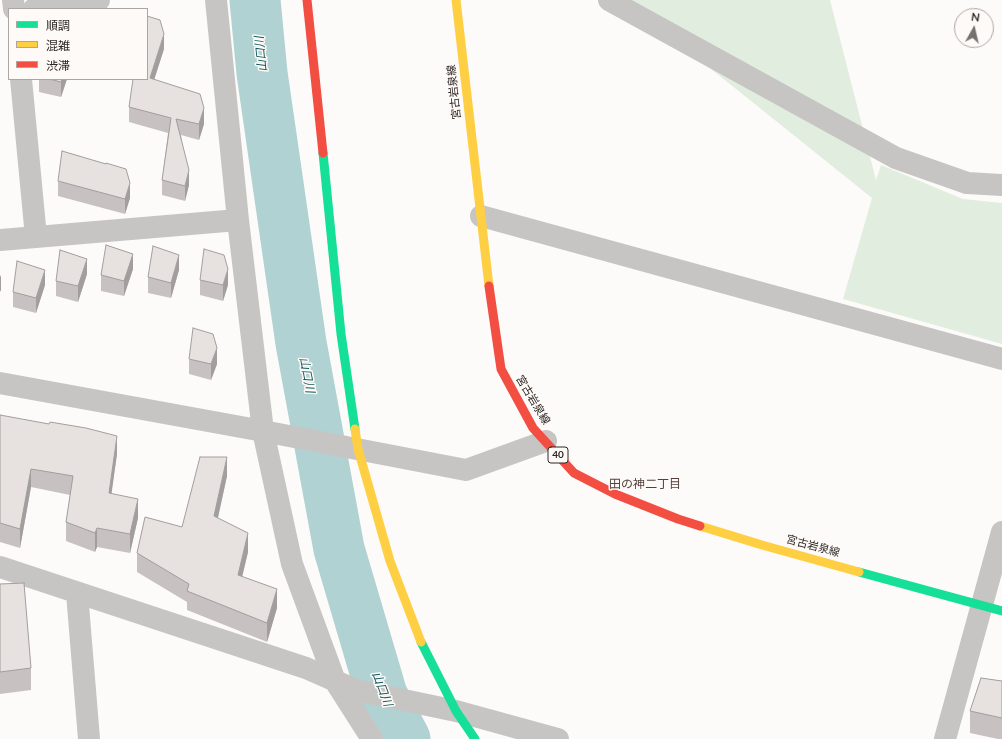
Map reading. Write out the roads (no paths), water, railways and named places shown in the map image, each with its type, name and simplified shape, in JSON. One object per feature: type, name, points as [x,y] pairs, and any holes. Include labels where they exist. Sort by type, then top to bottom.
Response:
[{"type":"main road","points":[[306,0],[340,334],[358,449],[390,561],[417,634],[456,711],[475,739]]},
{"type":"main road","name":"宮古岩泉線","points":[[456,0],[480,216],[501,369],[533,428],[574,473],[615,494],[678,519],[762,545],[992,608]]},
{"type":"street","points":[[41,8],[99,0]]},
{"type":"street","points":[[216,0],[238,220],[263,431],[292,564],[335,680],[372,739]]},
{"type":"street","points":[[609,0],[896,158],[968,183],[1002,185]]},
{"type":"street","points":[[21,80],[36,237]]},
{"type":"street","points":[[480,216],[1002,359]]},
{"type":"street","points":[[0,240],[238,220]]},
{"type":"street","points":[[0,383],[466,470],[546,441]]},
{"type":"street","points":[[945,739],[992,608],[1002,532]]},
{"type":"street","points":[[0,567],[306,668],[356,690],[456,711],[558,739]]},
{"type":"street","points":[[77,593],[89,739]]},
{"type":"waterway","name":"山口川","points":[[255,0],[262,73],[301,343],[339,549],[382,695],[405,739]]},
{"type":"district","name":"田の神二丁目","points":[[645,484]]}]
